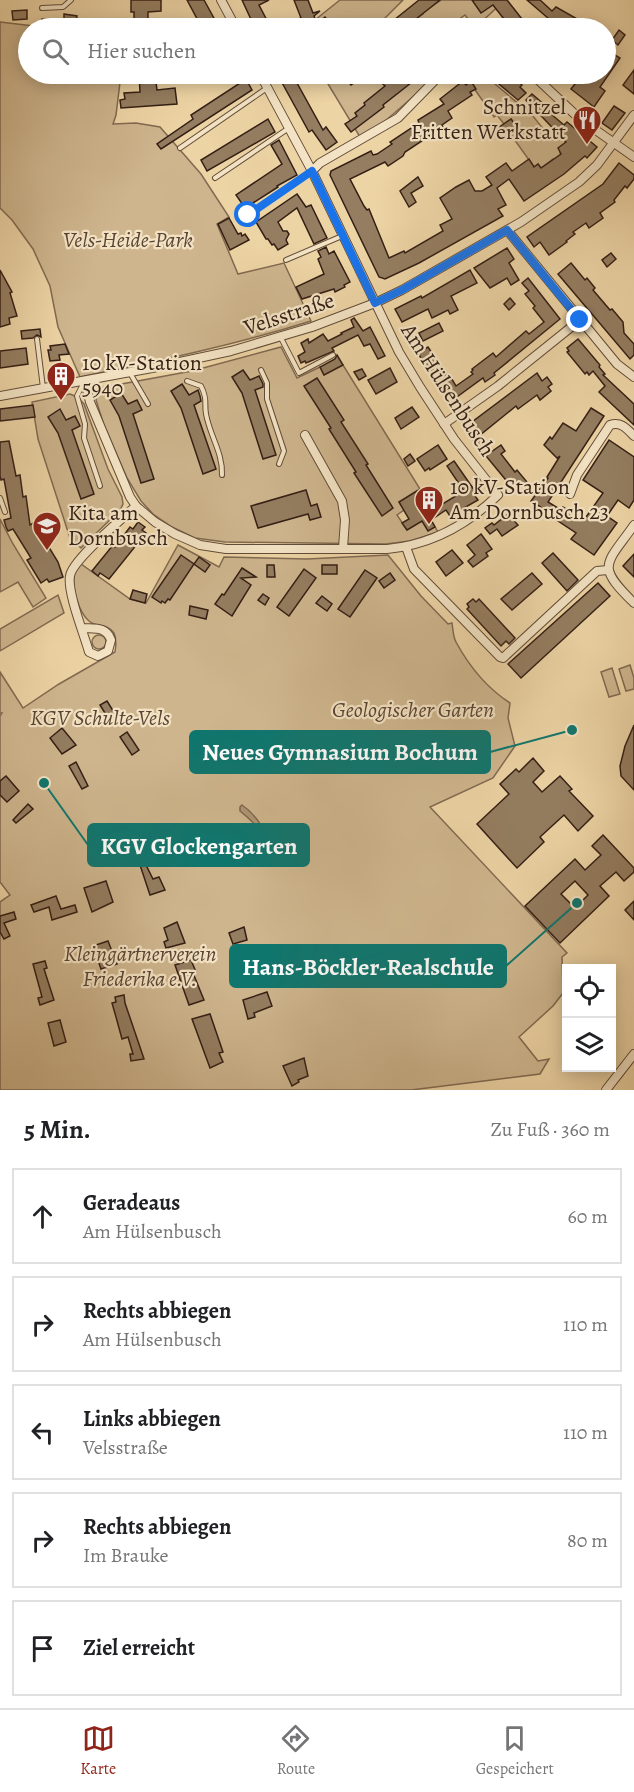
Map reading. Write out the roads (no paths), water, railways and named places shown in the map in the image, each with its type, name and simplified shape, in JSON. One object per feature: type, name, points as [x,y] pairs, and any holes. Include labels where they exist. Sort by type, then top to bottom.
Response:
[{"type":"street","points":[[221,0],[231,18]]},
{"type":"street","name":"Am Hülsenbusch","points":[[266,84],[312,171],[399,352],[444,424],[498,495],[483,510],[454,529],[406,547]]},
{"type":"street","points":[[312,171],[398,118],[431,84]]},
{"type":"street","points":[[543,84],[580,118],[634,157]]},
{"type":"street","name":"Velsstraße","points":[[0,396],[231,351],[280,337],[375,303],[507,230],[589,175],[634,115]]},
{"type":"street","points":[[507,230],[617,364],[634,377]]},
{"type":"street","points":[[444,424],[498,386],[580,320]]},
{"type":"street","points":[[85,381],[90,402],[123,482],[136,506],[165,528],[200,545],[226,549],[406,547],[414,568],[502,658],[597,571],[608,570]]},
{"type":"street","points":[[570,494],[577,475],[610,425],[623,425],[634,436]]},
{"type":"street","points":[[305,435],[342,501],[344,510],[343,549]]},
{"type":"street","points":[[82,628],[70,587],[72,568],[136,506]]},
{"type":"street","points":[[634,525],[610,558],[608,570],[616,586],[634,603]]},
{"type":"street","points":[[606,1090],[634,1054]]},
{"type":"lane","points":[[42,8],[63,7],[70,0]]},
{"type":"lane","points":[[180,148],[268,88]]},
{"type":"lane","points":[[215,178],[289,128]]},
{"type":"lane","points":[[248,215],[312,171]]},
{"type":"lane","points":[[286,260],[343,236]]},
{"type":"lane","points":[[280,337],[299,372],[333,355]]},
{"type":"lane","points":[[37,339],[44,388]]},
{"type":"lane","points":[[261,370],[267,384],[267,399],[284,452],[279,464]]},
{"type":"lane","points":[[130,372],[148,404]]},
{"type":"lane","points":[[85,381],[77,396],[85,424],[84,438],[100,486]]},
{"type":"lane","points":[[187,381],[201,386],[207,398],[206,413],[223,463],[222,475]]},
{"type":"lane","points":[[0,498],[5,512]]},
{"type":"place","name":"Schnitzel Fritten Werkstatt","points":[[587,146]]},
{"type":"place","name":"10 kV-Station 5940","points":[[61,402]]},
{"type":"place","name":"10 kV-Station Am Dornbusch 23","points":[[429,526]]},
{"type":"place","name":"Kita am Dornbusch","points":[[47,552]]},
{"type":"place","name":"Neues Gymnasium Bochum","points":[[572,730]]},
{"type":"place","name":"KGV Glockengarten","points":[[44,783]]},
{"type":"place","name":"Hans-Böckler-Realschule","points":[[577,903]]},
{"type":"park label","name":"Vels-Heide-Park","points":[[128,240]]},
{"type":"park label","name":"Geologischer Garten","points":[[413,710]]},
{"type":"park label","name":"KGV Schulte-Vels","points":[[100,718]]},
{"type":"park label","name":"Kleingärtnerverein Friederika e.V.","points":[[140,966]]}]
